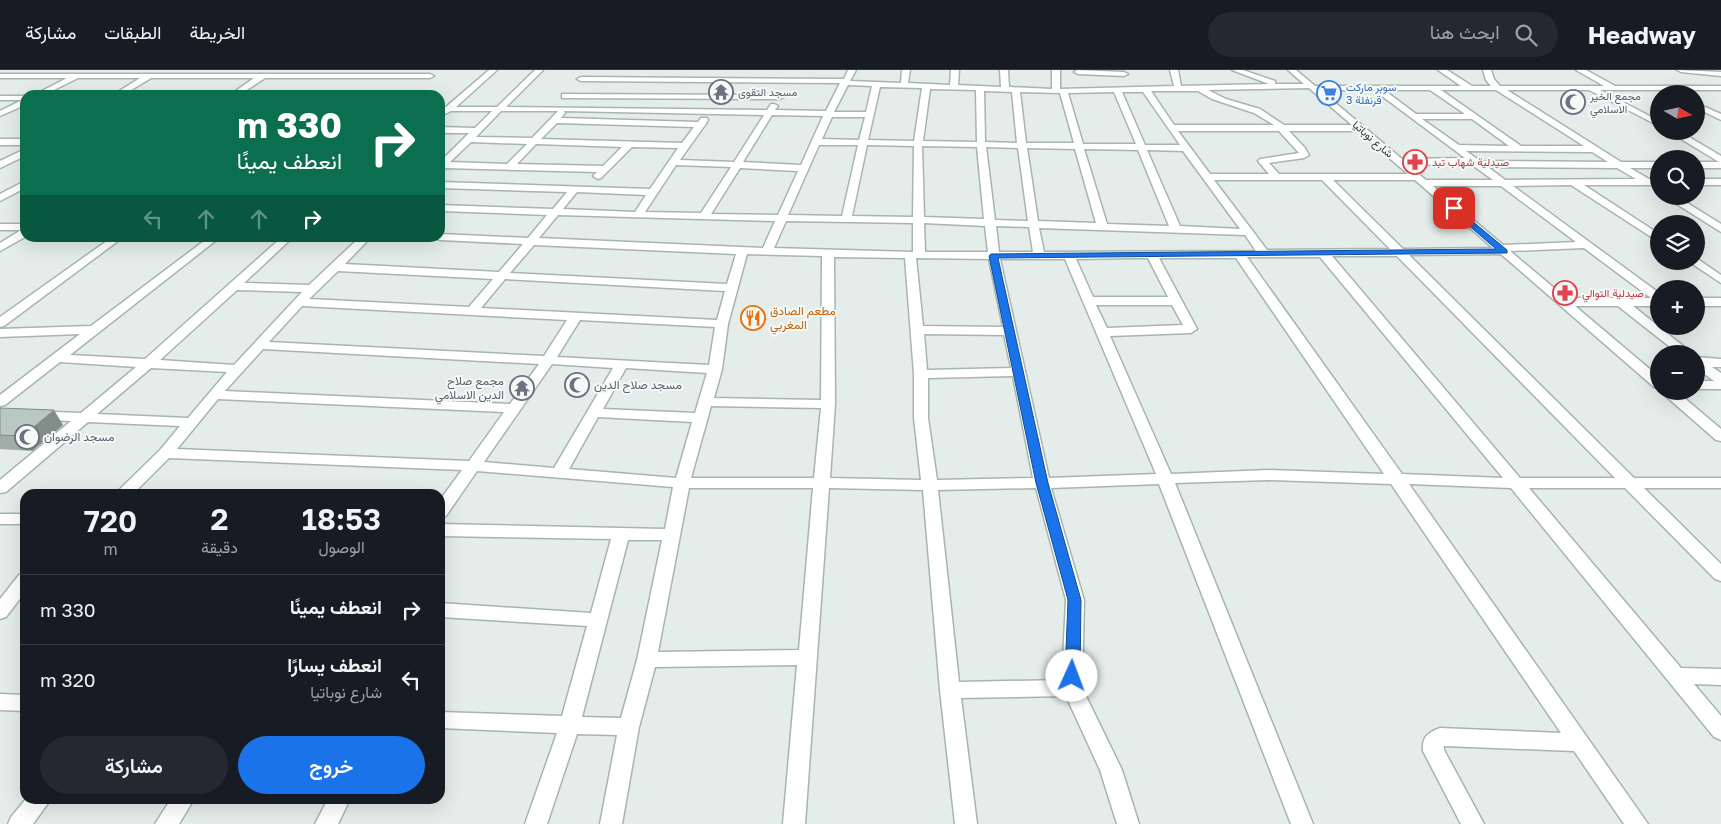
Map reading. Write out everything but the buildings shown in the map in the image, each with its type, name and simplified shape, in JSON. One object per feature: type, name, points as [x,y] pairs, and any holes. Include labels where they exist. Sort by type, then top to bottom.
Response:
[{"type":"street","points":[[48,90],[88,70]]},
{"type":"street","points":[[125,90],[159,70]]},
{"type":"street","points":[[242,90],[272,70]]},
{"type":"street","points":[[329,83],[346,70]]},
{"type":"street","points":[[422,82],[437,70]]},
{"type":"street","points":[[445,109],[493,70]]},
{"type":"street","points":[[445,162],[539,70]]},
{"type":"street","points":[[554,109],[589,70]]},
{"type":"street","points":[[679,80],[685,70]]},
{"type":"street","points":[[749,80],[756,70]]},
{"type":"street","points":[[805,80],[810,70]]},
{"type":"street","points":[[767,251],[828,113],[852,70]]},
{"type":"street","points":[[904,86],[906,70]]},
{"type":"street","points":[[954,87],[955,70]]},
{"type":"street","points":[[1004,70],[1005,89]]},
{"type":"street","points":[[1056,70],[1060,91],[1079,147],[1102,226]]},
{"type":"street","points":[[1174,70],[1178,90]]},
{"type":"street","points":[[1236,70],[1264,81],[1286,86]]},
{"type":"street","name":"شارع نوباتيا","points":[[1292,70],[1650,376]]},
{"type":"street","points":[[1442,70],[1470,88]]},
{"type":"street","points":[[1487,70],[1490,80],[1498,88],[1650,184]]},
{"type":"street","points":[[1580,70],[1615,88]]},
{"type":"street","points":[[1681,70],[1721,74]]},
{"type":"street","points":[[1078,72],[1124,72],[1122,89],[1141,148],[1176,230]]},
{"type":"street","points":[[0,76],[430,76]]},
{"type":"street","points":[[581,79],[805,80],[904,86],[1060,91],[1178,90],[1286,86],[1376,88],[1650,88]]},
{"type":"street","points":[[690,97],[700,80]]},
{"type":"street","points":[[638,215],[700,125],[729,97],[738,80]]},
{"type":"street","points":[[704,217],[780,97],[788,80]]},
{"type":"street","points":[[846,219],[876,84]]},
{"type":"street","points":[[926,86],[918,144],[917,220],[914,255],[921,374],[920,418],[930,485],[950,690],[966,824]]},
{"type":"street","points":[[980,88],[982,145],[994,256],[1042,483],[1075,600],[1072,688],[1110,770],[1128,824]]},
{"type":"street","points":[[1200,88],[1218,100],[1266,115],[1305,154],[1262,160],[1276,177]]},
{"type":"street","points":[[1376,88],[1650,293]]},
{"type":"street","points":[[1432,88],[1542,164]]},
{"type":"street","points":[[1588,88],[1650,119]]},
{"type":"street","points":[[1705,88],[1720,88]]},
{"type":"street","points":[[1016,90],[1033,224],[1040,256]]},
{"type":"street","points":[[1146,90],[1171,128],[1264,254]]},
{"type":"street","points":[[565,96],[780,97]]},
{"type":"street","points":[[0,98],[20,100]]},
{"type":"street","points":[[0,114],[20,103]]},
{"type":"street","points":[[445,109],[869,114]]},
{"type":"street","points":[[510,166],[566,109]]},
{"type":"street","points":[[1705,110],[1721,117]]},
{"type":"street","points":[[1414,116],[1475,117]]},
{"type":"street","points":[[556,120],[700,125]]},
{"type":"street","points":[[1171,128],[1359,128]]},
{"type":"street","points":[[445,130],[477,131]]},
{"type":"street","points":[[469,139],[685,146]]},
{"type":"street","points":[[1686,140],[1721,160]]},
{"type":"street","points":[[0,142],[20,142]]},
{"type":"street","points":[[816,142],[1186,148]]},
{"type":"street","points":[[473,310],[555,212],[628,145]]},
{"type":"street","points":[[1456,148],[1593,149]]},
{"type":"street","points":[[1701,149],[1721,149]]},
{"type":"street","points":[[0,165],[20,157]]},
{"type":"street","points":[[673,162],[804,168]]},
{"type":"street","points":[[1399,162],[1650,165]]},
{"type":"street","points":[[1705,165],[1721,165]]},
{"type":"street","points":[[445,166],[604,169]]},
{"type":"street","points":[[1208,177],[1325,177],[1500,182],[1650,182]]},
{"type":"street","points":[[1325,177],[1721,575]]},
{"type":"street","points":[[1573,182],[1650,233]]},
{"type":"street","points":[[1705,182],[1721,182]]},
{"type":"street","points":[[445,185],[653,192]]},
{"type":"street","points":[[0,198],[20,187]]},
{"type":"street","points":[[1683,205],[1698,215]]},
{"type":"street","points":[[445,208],[704,217],[991,222],[1246,232]]},
{"type":"street","points":[[1705,218],[1721,218]]},
{"type":"street","points":[[1705,219],[1721,229]]},
{"type":"street","points":[[0,227],[20,228]]},
{"type":"street","points":[[0,248],[20,235]]},
{"type":"street","points":[[445,238],[828,254],[994,256],[1240,255],[1400,252],[1585,245]]},
{"type":"street","points":[[0,323],[111,242]]},
{"type":"street","points":[[0,402],[209,242]]},
{"type":"street","points":[[0,488],[149,363],[232,286],[283,242]]},
{"type":"street","points":[[128,489],[165,453],[258,345],[311,289],[361,242]]},
{"type":"street","points":[[611,824],[629,727],[647,660],[682,483],[715,369],[722,324],[743,250]]},
{"type":"street","points":[[1323,253],[1516,482],[1721,731]]},
{"type":"street","points":[[794,824],[806,657],[823,483],[828,404],[828,254]]},
{"type":"street","points":[[1069,255],[1166,478],[1302,824]]},
{"type":"street","points":[[1240,255],[1637,824]]},
{"type":"street","points":[[1102,332],[1191,329],[1152,256]]},
{"type":"street","points":[[335,267],[732,288]]},
{"type":"street","points":[[1705,269],[1721,280]]},
{"type":"street","points":[[232,286],[311,289]]},
{"type":"street","points":[[1088,300],[1176,301]]},
{"type":"street","points":[[1563,302],[1650,300]]},
{"type":"street","points":[[299,302],[722,324]]},
{"type":"street","points":[[1621,302],[1676,345]]},
{"type":"street","points":[[1705,302],[1721,302]]},
{"type":"street","points":[[1705,304],[1721,313]]},
{"type":"street","points":[[445,505],[548,361],[576,316]]},
{"type":"street","points":[[0,333],[92,330]]},
{"type":"street","points":[[917,330],[1009,331]]},
{"type":"street","points":[[258,345],[715,369]]},
{"type":"street","points":[[55,358],[237,369]]},
{"type":"street","points":[[1705,362],[1721,363]]},
{"type":"street","points":[[558,474],[622,364]]},
{"type":"street","points":[[1705,367],[1721,380]]},
{"type":"street","points":[[921,374],[1017,372]]},
{"type":"street","points":[[1705,385],[1721,385]]},
{"type":"street","points":[[215,395],[515,408]]},
{"type":"street","points":[[1678,400],[1721,437]]},
{"type":"street","points":[[706,402],[828,404]]},
{"type":"street","points":[[594,413],[701,418]]},
{"type":"street","points":[[0,414],[82,419],[191,422]]},
{"type":"street","points":[[165,453],[473,466],[682,483],[930,485],[1268,475],[1516,482],[1721,483]]},
{"type":"street","points":[[0,518],[20,519]]},
{"type":"street","points":[[445,530],[672,535]]},
{"type":"street","points":[[536,824],[570,725],[621,535]]},
{"type":"street","points":[[0,612],[20,589]]},
{"type":"street","points":[[445,610],[598,620]]},
{"type":"street","points":[[647,660],[806,657]]},
{"type":"street","points":[[1676,676],[1721,677]]},
{"type":"street","points":[[950,690],[1072,688]]},
{"type":"street","points":[[0,702],[20,703]]},
{"type":"street","points":[[445,720],[629,727]]},
{"type":"street","points":[[1473,824],[1434,750],[1433,741],[1440,737],[1579,742]]},
{"type":"street","points":[[19,824],[36,804]]},
{"type":"street","points":[[166,824],[180,804]]},
{"type":"street","points":[[326,824],[336,804]]},
{"type":"place","name":"مسجد التقوى","points":[[721,92]]},
{"type":"place","name":"سوبر ماركت قرنفلة 3","points":[[1329,93]]},
{"type":"place","name":"مجمع الخير الاسلامي","points":[[1573,102]]},
{"type":"place","name":"صيدلية شهاب تبد","points":[[1415,162]]},
{"type":"place","name":"صيدلية التوالي","points":[[1565,293]]},
{"type":"place","name":"مطعم الصادق المغربي","points":[[753,318]]},
{"type":"place","name":"مسجد صلاح الدين","points":[[577,385]]},
{"type":"place","name":"مجمع صلاح الدين الاسلامي","points":[[522,388]]},
{"type":"place","name":"مسجد الرضوان","points":[[27,437]]},
{"type":"route","points":[[1072,676],[1075,600],[1042,483],[994,256],[1152,256],[1504,251],[1454,208]]}]
